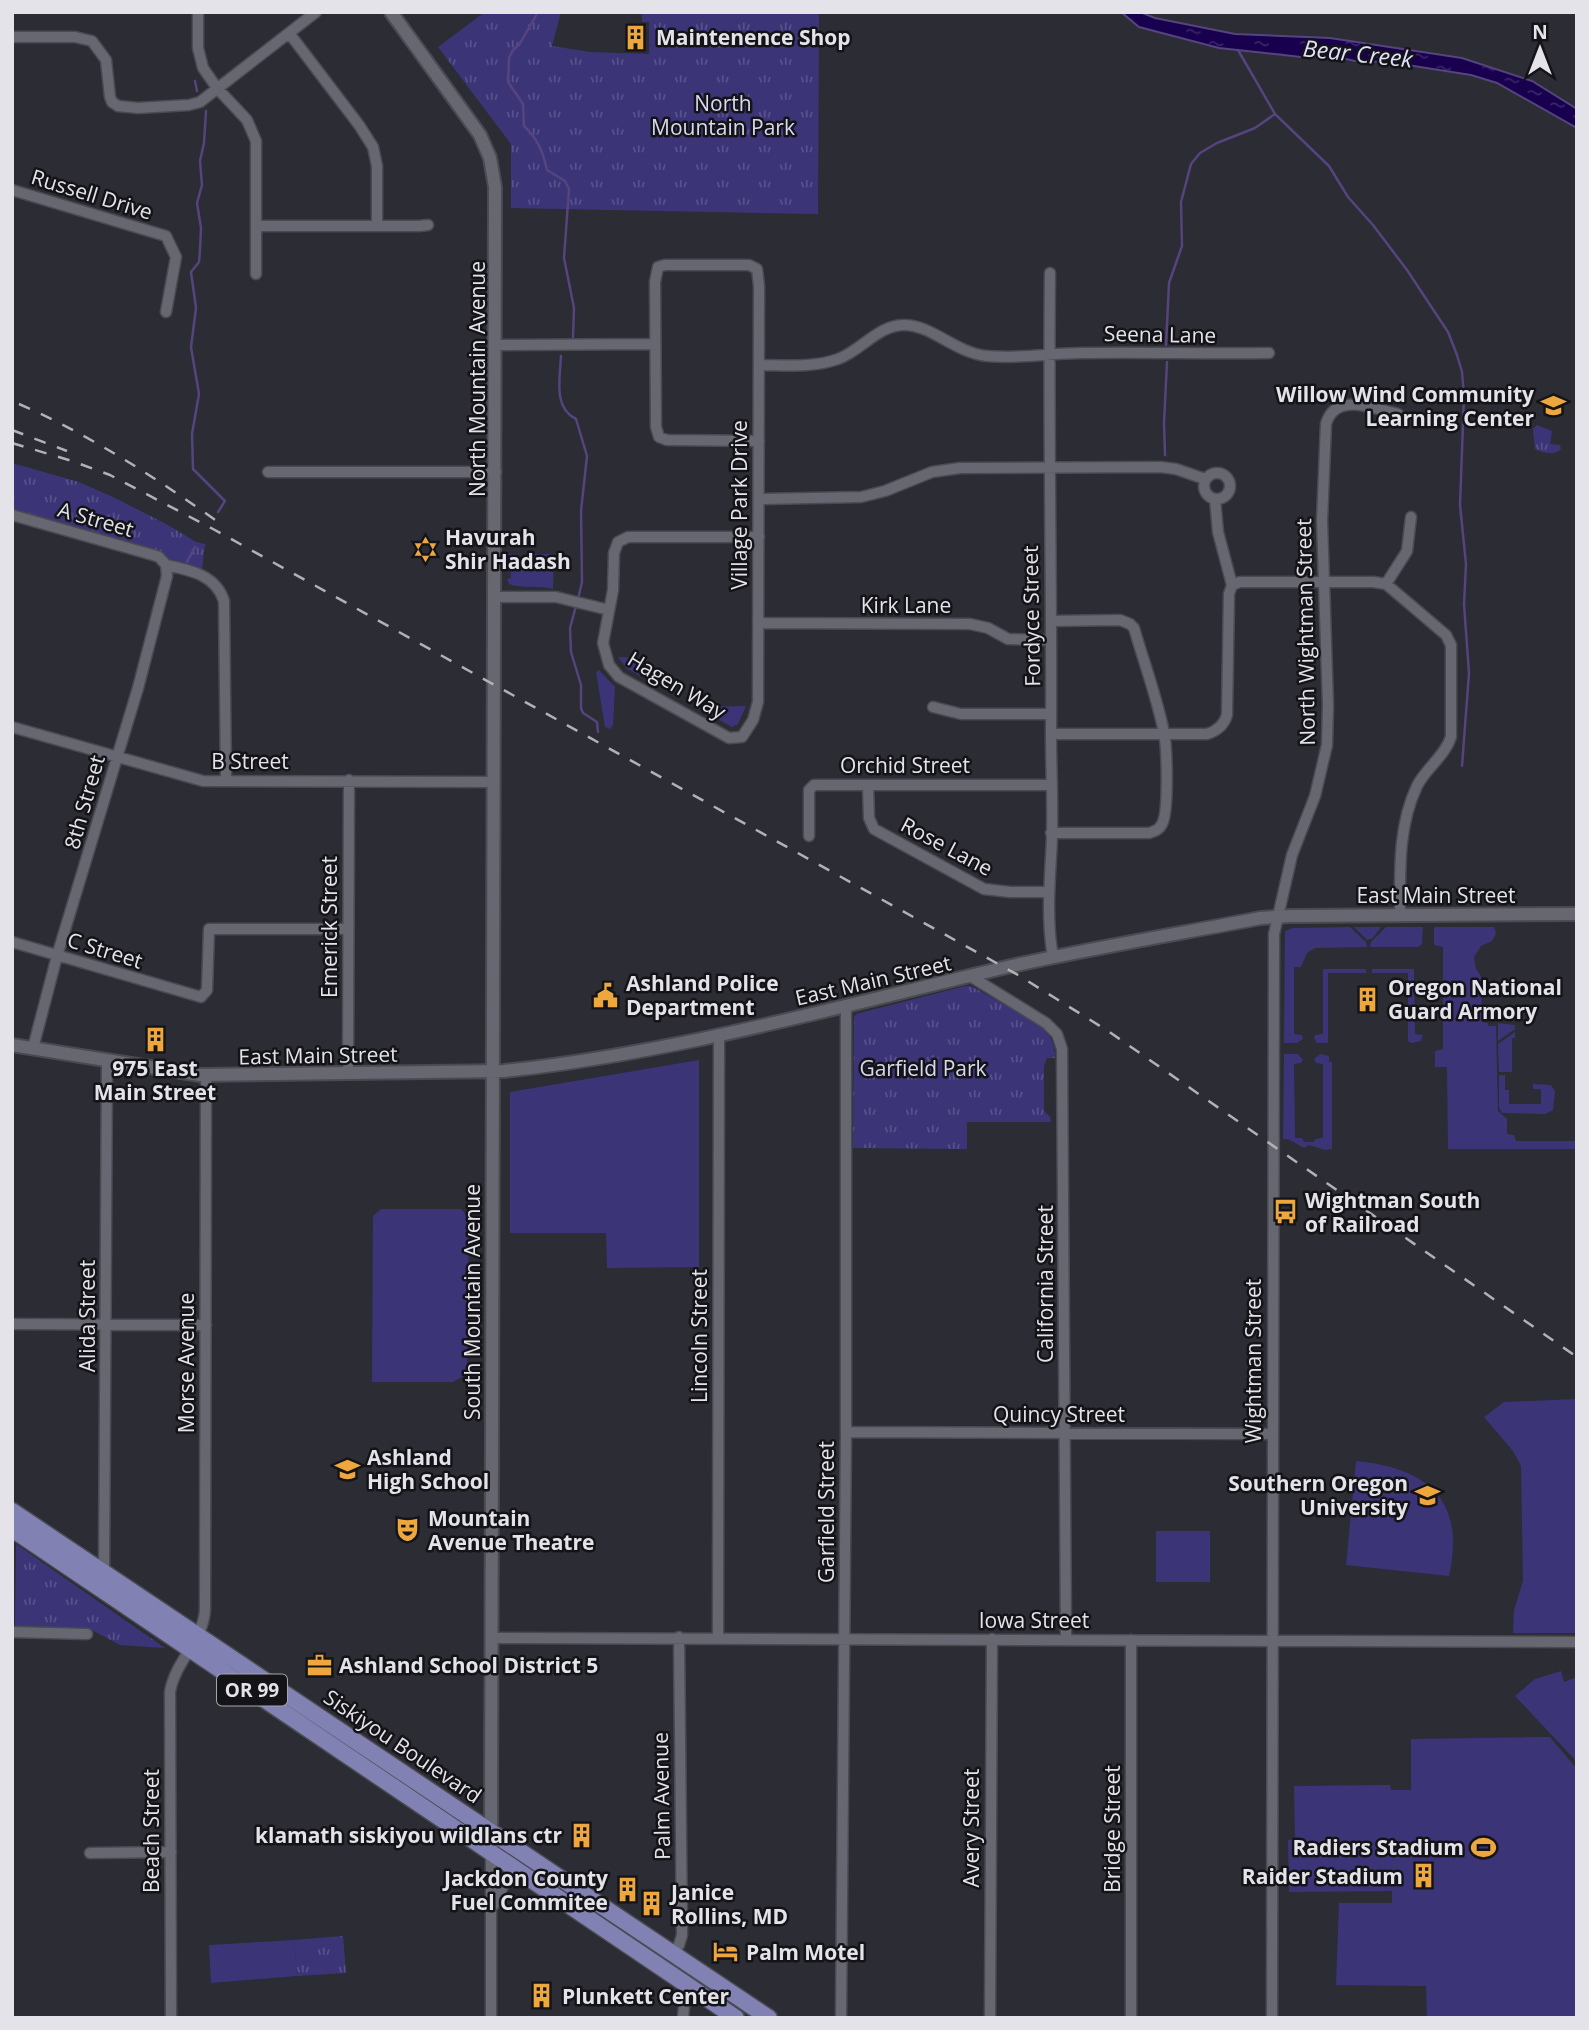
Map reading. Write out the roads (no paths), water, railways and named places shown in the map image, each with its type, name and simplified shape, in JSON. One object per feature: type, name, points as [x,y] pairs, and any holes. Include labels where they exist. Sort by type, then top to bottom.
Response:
[{"type":"main road","name":"Siskiyou Boulevard","points":[[12,1511],[104,1572],[194,1641],[491,1852],[736,2018]]},
{"type":"main road","name":"Siskiyou Boulevard","points":[[12,1530],[194,1641],[491,1831],[769,2018]]},
{"type":"street","points":[[198,12],[199,56],[203,68],[217,88],[247,120],[256,141],[256,274]]},
{"type":"street","points":[[12,37],[75,37],[92,41],[106,61],[110,97],[118,106],[138,108],[189,105],[206,98],[316,12]]},
{"type":"street","name":"North Mountain Avenue","points":[[391,12],[480,135],[490,158],[495,187],[496,597],[492,1072]]},
{"type":"street","points":[[289,33],[373,147],[377,166],[377,226]]},
{"type":"street","name":"Russell Drive","points":[[12,190],[166,236],[176,257],[166,312]]},
{"type":"street","points":[[257,226],[428,225]]},
{"type":"street","name":"Village Park Drive","points":[[656,344],[655,276],[658,267],[749,265],[757,269],[758,707],[742,737]]},
{"type":"street","name":"Fordyce Street","points":[[1050,273],[1051,833],[1048,892],[1053,957]]},
{"type":"street","name":"Seena Lane","points":[[759,365],[815,365],[828,362],[855,350],[882,331],[904,325],[918,326],[954,346],[984,355],[1269,353]]},
{"type":"street","points":[[496,345],[656,344],[656,427],[659,436],[667,440],[759,441]]},
{"type":"street","name":"North Wightman Street","points":[[1279,916],[1292,855],[1315,796],[1327,745],[1322,520],[1324,437],[1328,417],[1341,405],[1353,404],[1398,414]]},
{"type":"street","points":[[759,499],[861,497],[885,492],[920,476],[946,469],[1160,467],[1176,469],[1205,479],[1217,473],[1229,480],[1228,494],[1215,499],[1205,492],[1205,479]]},
{"type":"street","points":[[268,471],[496,472]]},
{"type":"street","points":[[1051,734],[1207,734],[1215,732],[1226,720],[1229,594],[1232,585],[1218,532],[1215,499]]},
{"type":"street","points":[[1386,584],[1407,551],[1411,517]]},
{"type":"street","name":"A Street","points":[[13,518],[159,557],[166,565],[191,571],[213,582],[222,593],[226,781]]},
{"type":"street","name":"Hagen Way","points":[[742,737],[729,738],[620,677],[613,671],[606,657],[603,643],[614,584],[615,547],[623,539],[759,537]]},
{"type":"street","name":"8th Street","points":[[33,1048],[117,758],[167,576],[166,565]]},
{"type":"street","points":[[1232,585],[1240,582],[1386,584],[1450,639],[1451,737],[1447,748],[1418,783],[1412,798],[1401,846],[1400,914]]},
{"type":"street","points":[[496,597],[562,598],[609,610]]},
{"type":"street","points":[[1051,621],[1120,620],[1134,628],[1164,734],[1165,813],[1158,830],[1149,833],[1051,833]]},
{"type":"street","name":"Kirk Lane","points":[[758,623],[971,624],[988,628],[1008,639],[1051,640]]},
{"type":"street","points":[[933,707],[961,714],[1051,714]]},
{"type":"street","name":"B Street","points":[[12,727],[203,781],[494,782]]},
{"type":"street","name":"Emerick Street","points":[[348,1074],[349,780]]},
{"type":"street","name":"Orchid Street","points":[[809,836],[811,785],[1050,785]]},
{"type":"street","name":"Rose Lane","points":[[868,785],[869,818],[874,829],[984,889],[996,892],[1048,892]]},
{"type":"street","name":"East Main Street","points":[[12,1045],[206,1075],[492,1072],[575,1063],[846,1007],[1053,957],[1279,916],[1577,914]]},
{"type":"street","name":"Wightman Street","points":[[1272,2018],[1274,947],[1275,925],[1279,916]]},
{"type":"street","name":"C Street","points":[[12,942],[201,997],[207,990],[209,929],[348,929]]},
{"type":"street","name":"California Street","points":[[970,976],[1046,1023],[1057,1034],[1062,1049],[1066,1639]]},
{"type":"street","name":"Garfield Street","points":[[841,2018],[845,1638],[846,1007]]},
{"type":"street","name":"Lincoln Street","points":[[718,1637],[719,1034]]},
{"type":"street","name":"Alida Street","points":[[104,1572],[107,1060]]},
{"type":"street","name":"South Mountain Avenue","points":[[491,2018],[492,1072]]},
{"type":"street","name":"Morse Avenue","points":[[194,1641],[203,1625],[205,1609],[206,1075]]},
{"type":"street","points":[[12,1324],[205,1325]]},
{"type":"street","name":"Quincy Street","points":[[846,1432],[1272,1434]]},
{"type":"street","points":[[12,1632],[87,1633]]},
{"type":"street","name":"Iowa Street","points":[[491,1637],[1577,1642]]},
{"type":"street","name":"Palm Avenue","points":[[673,1953],[679,1945],[681,1935],[679,1637]]},
{"type":"street","name":"Avery Street","points":[[990,2018],[992,1639]]},
{"type":"street","name":"Bridge Street","points":[[1131,1640],[1131,2018]]},
{"type":"street","name":"Beach Street","points":[[171,2018],[170,1692],[176,1670],[194,1641]]},
{"type":"street","points":[[90,1853],[171,1852]]},
{"type":"street","name":"South Mountain Avenue","points":[[491,1909],[506,1881],[516,1869]]},
{"type":"street","points":[[683,2018],[684,2006],[692,1988]]},
{"type":"water","name":"Bear Creek","points":[[1121,12],[1140,12],[1155,18],[1235,34],[1330,38],[1462,58],[1532,81],[1577,109],[1577,128],[1497,83],[1471,75],[1333,56],[1301,57],[1219,48],[1139,27]]},
{"type":"waterway","points":[[538,12],[509,58],[508,82],[523,104],[524,126],[539,146],[547,170],[565,181],[569,189],[564,258],[574,308],[573,337]]},
{"type":"waterway","points":[[1238,50],[1275,114],[1329,166],[1348,197],[1407,270],[1448,332],[1457,355],[1464,396],[1460,505],[1466,564],[1464,604],[1469,673],[1462,766]]},
{"type":"waterway","points":[[195,81],[197,91]]},
{"type":"waterway","points":[[206,111],[200,161],[202,185],[197,203],[201,228],[199,262],[191,272],[196,308],[191,347],[199,394],[192,434],[193,469],[225,501],[218,512]]},
{"type":"waterway","points":[[1166,345],[1169,283],[1182,246],[1181,202],[1191,164],[1200,153],[1255,128],[1275,114]]},
{"type":"waterway","points":[[561,356],[561,400],[564,408],[576,419],[587,456],[581,511],[582,582],[578,599]]},
{"type":"waterway","points":[[1165,455],[1167,362]]},
{"type":"waterway","points":[[187,562],[195,547]]},
{"type":"waterway","points":[[576,606],[570,628],[571,652],[581,685],[581,708],[583,713],[597,722],[598,732]]},
{"type":"railway","points":[[19,404],[123,459],[221,524]]},
{"type":"railway","points":[[12,430],[67,451]]},
{"type":"railway","points":[[12,443],[110,475],[213,529],[1018,975],[1108,1031],[1577,1357]]},
{"type":"place","name":"Maintenence Shop","points":[[636,37]]},
{"type":"place","name":"Willow Wind Community Learning Center","points":[[1554,406]]},
{"type":"place","name":"Havurah Shir Hadash","points":[[425,549]]},
{"type":"place","name":"Ashland Police Department","points":[[606,995]]},
{"type":"place","name":"Oregon National Guard Armory","points":[[1368,999]]},
{"type":"place","name":"975 East Main Street","points":[[155,1039]]},
{"type":"place","name":"Wightman South of Railroad","points":[[1285,1212]]},
{"type":"place","name":"Ashland High School","points":[[347,1469]]},
{"type":"place","name":"Southern Oregon University","points":[[1428,1495]]},
{"type":"place","name":"Mountain Avenue Theatre","points":[[408,1530]]},
{"type":"place","name":"Ashland School District 5","points":[[319,1665]]},
{"type":"place","name":"klamath siskiyou wildlans ctr","points":[[582,1835]]},
{"type":"place","name":"Radiers Stadium","points":[[1484,1847]]},
{"type":"place","name":"Raider Stadium","points":[[1423,1876]]},
{"type":"place","name":"Jackdon County Fuel Commitee","points":[[628,1890]]},
{"type":"place","name":"Janice Rollins, MD","points":[[651,1904]]},
{"type":"place","name":"Palm Motel","points":[[726,1952]]},
{"type":"place","name":"Plunkett Center","points":[[542,1996]]},
{"type":"park label","name":"North Mountain Park","points":[[723,115]]},
{"type":"park label","name":"Garfield Park","points":[[923,1068]]}]
